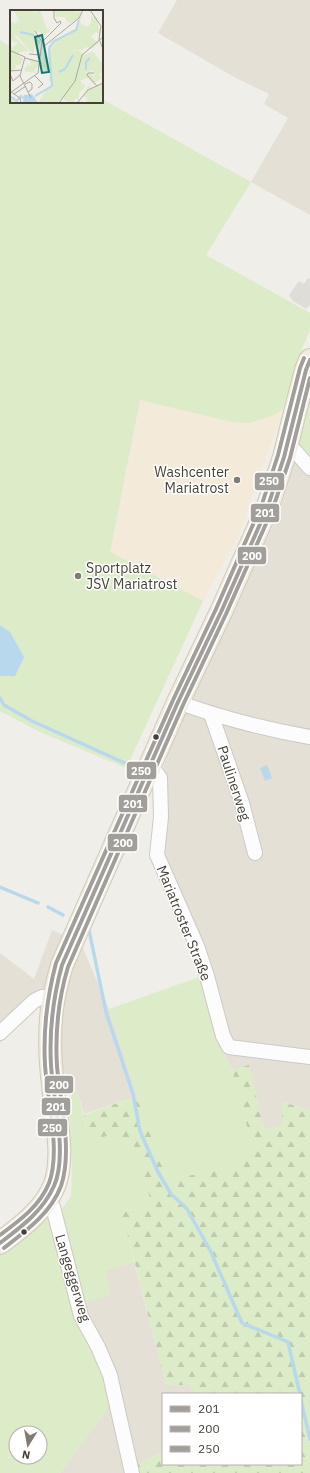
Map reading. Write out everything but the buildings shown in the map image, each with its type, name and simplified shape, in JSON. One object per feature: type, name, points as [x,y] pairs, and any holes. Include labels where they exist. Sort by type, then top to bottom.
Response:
[{"type":"main road","points":[[0,1243],[21,1227],[40,1208],[47,1199],[55,1183],[59,1156],[52,1084],[51,1020],[54,998],[62,965],[178,702],[221,612],[268,506],[287,445],[306,370],[310,360]]},
{"type":"street","points":[[287,445],[295,451],[310,468]]},
{"type":"street","points":[[178,702],[211,714],[278,731],[310,737]]},
{"type":"street","name":"Paulinerweg","points":[[211,714],[242,802],[254,853]]},
{"type":"street","name":"Mariatroster Straße","points":[[151,765],[160,778],[161,817],[157,855],[197,946],[207,976],[223,1036],[229,1047],[310,1057]]},
{"type":"street","points":[[0,1033],[34,1001],[42,997],[54,998]]},
{"type":"street","name":"Langeggerweg","points":[[47,1199],[52,1207],[82,1316],[110,1375],[132,1473]]},
{"type":"shaded area","points":[[177,0],[310,0],[310,215],[251,182],[288,118],[264,104],[269,94],[234,77],[158,33]]},
{"type":"shaded area","points":[[308,278],[310,279],[310,305],[306,309],[293,301],[289,295],[299,281],[304,284]]},
{"type":"shaded area","points":[[140,399],[232,422],[249,423],[272,416],[286,407],[263,463],[239,535],[203,601],[110,552]]},
{"type":"shaded area","points":[[296,458],[310,475],[310,1110],[283,1102],[282,1125],[264,1129],[249,1066],[232,1070],[224,1053],[202,976],[152,858],[158,790],[170,743],[279,513]]},
{"type":"shaded area","points":[[52,930],[81,944],[109,1009],[137,1096],[84,1114],[77,1090],[73,1089],[43,1032],[45,1009],[37,1007],[0,1043],[0,953],[34,979]]},
{"type":"shaded area","points":[[134,1262],[166,1385],[190,1385],[192,1393],[162,1393],[162,1452],[136,1465],[139,1473],[60,1473],[106,1411],[74,1307],[105,1270]]},
{"type":"green space","points":[[0,40],[10,46],[10,103],[103,103],[103,100],[251,182],[206,255],[310,313],[310,330],[300,353],[282,410],[272,416],[249,423],[232,422],[140,400],[110,552],[203,601],[130,760],[131,770],[40,732],[0,711],[0,676],[15,676],[2,626],[0,625]]},
{"type":"green space","points":[[310,389],[310,475],[296,458]]},
{"type":"green space","points":[[202,976],[224,1053],[232,1070],[252,1145],[238,1166],[167,1179],[137,1096],[109,1009]]},
{"type":"green space","points":[[249,1065],[264,1129],[282,1125],[282,1102],[310,1110],[310,1473],[139,1473],[136,1465],[162,1452],[162,1465],[302,1465],[302,1393],[192,1393],[190,1385],[166,1385],[122,1213],[151,1204],[139,1149],[111,1135],[90,1140],[84,1115],[137,1096],[167,1179],[238,1166],[252,1145],[232,1070]]},
{"type":"green space","points":[[73,1089],[77,1090],[90,1140],[111,1135],[139,1149],[151,1204],[122,1213],[134,1262],[106,1270],[111,1295],[74,1307],[103,1368],[111,1401],[106,1411],[60,1473],[0,1473],[0,1255],[16,1243],[41,1218],[62,1209],[71,1196],[72,1166],[69,1107]]},
{"type":"water","points":[[0,625],[10,632],[24,657],[15,676],[0,676]]},
{"type":"water","points":[[267,765],[272,778],[265,781],[260,768]]},
{"type":"waterway","points":[[0,698],[4,705],[32,721],[127,764]]},
{"type":"waterway","points":[[0,887],[38,903]]},
{"type":"waterway","points":[[48,907],[63,915]]},
{"type":"waterway","points":[[89,930],[106,1012],[133,1094],[140,1131],[158,1172],[171,1194],[187,1209],[210,1250],[242,1323],[288,1342],[300,1393]]},
{"type":"waterway","points":[[302,1404],[310,1439]]},
{"type":"transit line","name":"250","points":[[0,1235],[35,1206],[49,1183],[52,1170],[54,1141],[46,1079],[45,1026],[50,988],[56,963],[262,504],[278,455],[300,368],[304,358]]},
{"type":"transit line","name":"201","points":[[0,1243],[38,1211],[54,1186],[58,1173],[60,1143],[52,1079],[51,1027],[56,990],[62,965],[178,702],[221,612],[268,506],[284,457],[306,370],[310,360]]},
{"type":"transit line","name":"200","points":[[4,1248],[37,1221],[51,1205],[61,1186],[66,1158],[66,1142],[57,1066],[56,1041],[58,1016],[68,967],[183,705],[226,614],[273,508],[290,458],[310,378]]},
{"type":"place","name":"Washcenter Mariatrost","points":[[237,480]]},
{"type":"place","name":"Sportplatz JSV Mariatrost","points":[[78,576]]}]
